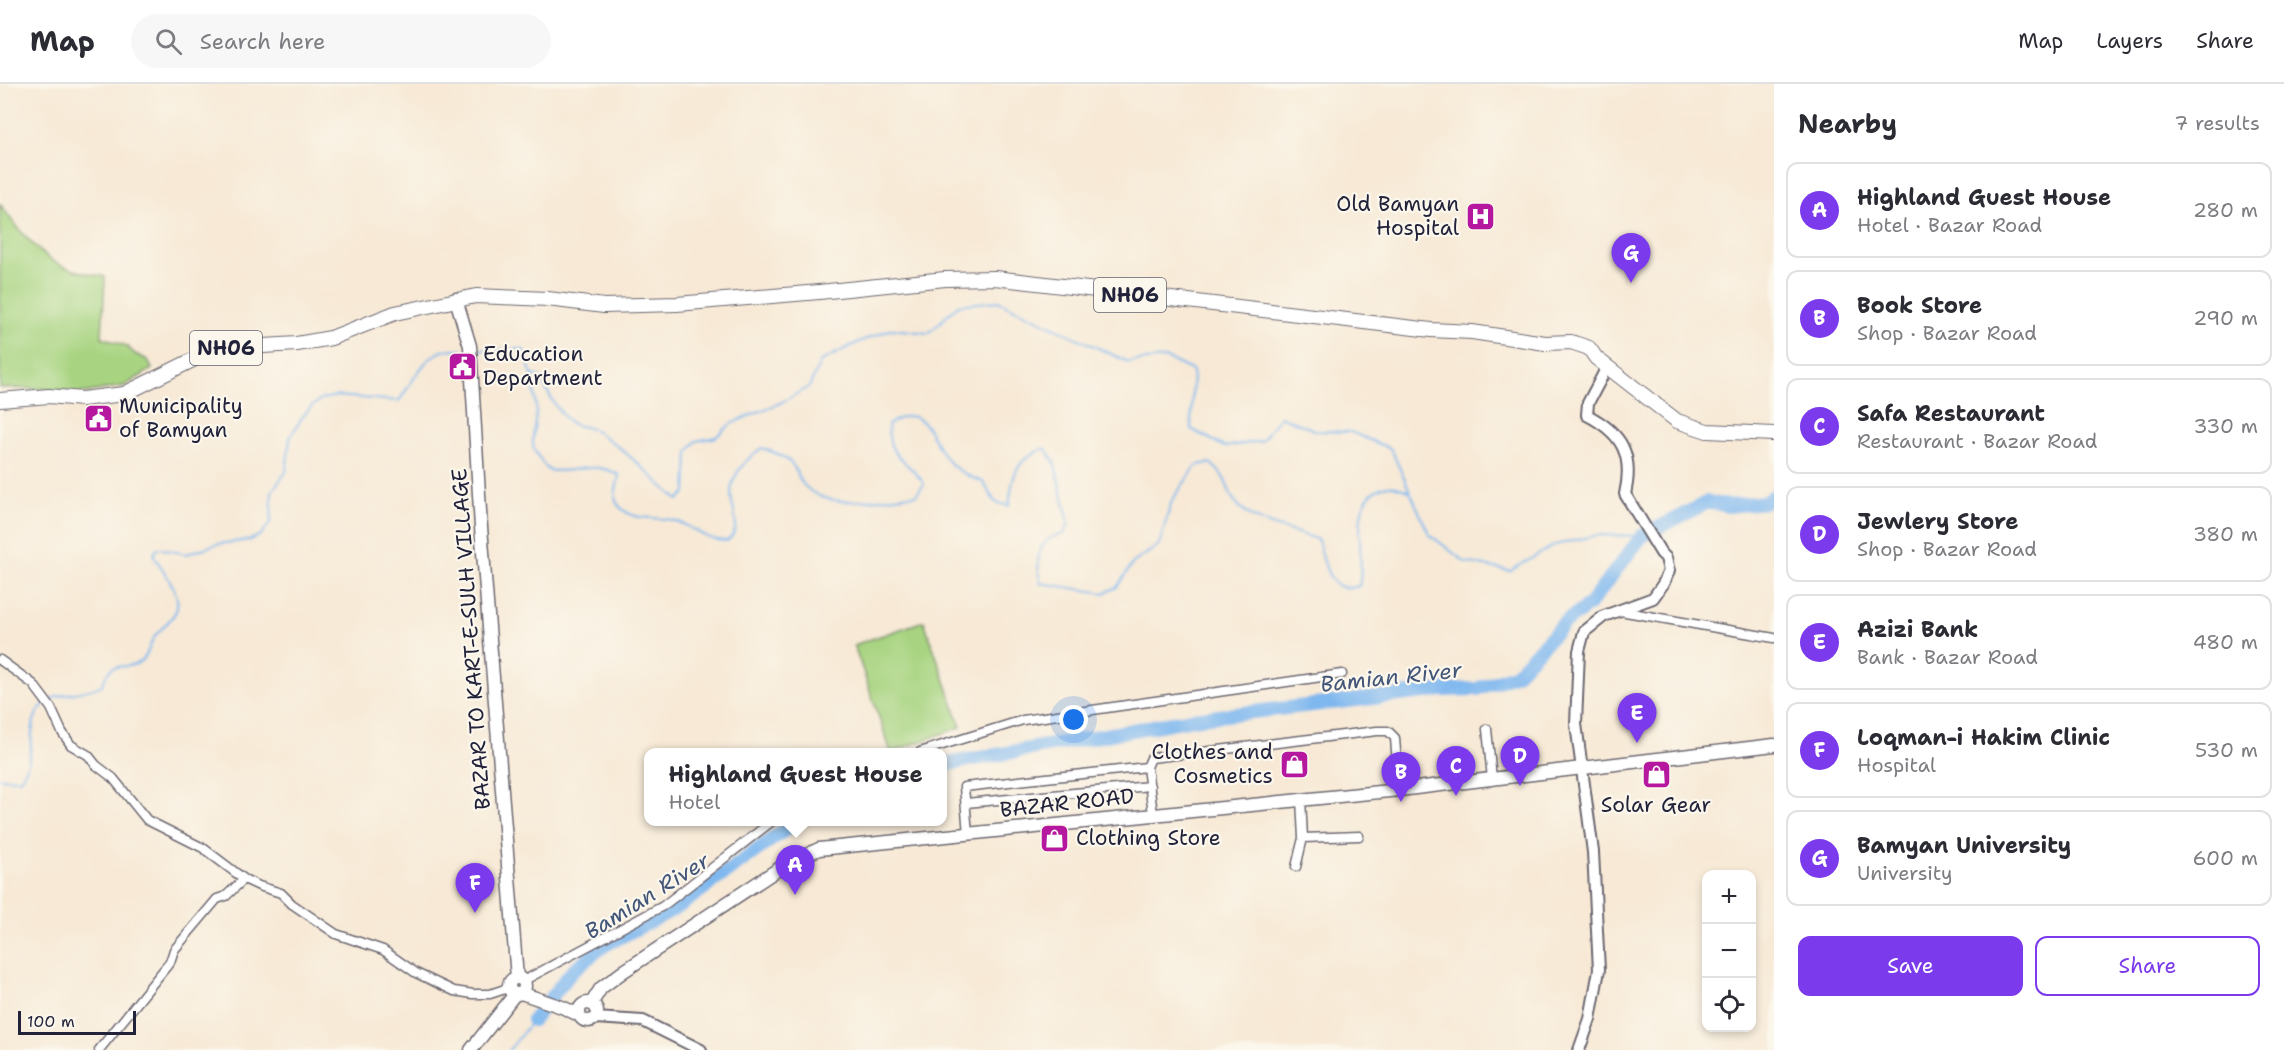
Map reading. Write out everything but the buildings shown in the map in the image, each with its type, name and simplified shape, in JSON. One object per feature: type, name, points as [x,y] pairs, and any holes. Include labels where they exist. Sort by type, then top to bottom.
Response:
[{"type":"main road","name":"NH06","points":[[0,400],[49,396],[82,399],[124,394],[215,349],[297,344],[331,338],[395,313],[476,296],[548,299],[604,306],[677,304],[945,279],[994,278],[1400,326],[1472,332],[1545,343],[1571,342],[1589,348],[1596,358],[1677,421],[1707,431],[1774,434]]},
{"type":"main road","name":"BAZAR TO KART-E-SULH VILLAGE","points":[[456,299],[470,352],[481,527],[518,987]]},
{"type":"main road","name":"BAZAR ROAD","points":[[591,1004],[601,988],[624,970],[800,856],[819,849],[1399,790],[1774,745]]},
{"type":"main road","points":[[471,1050],[518,987],[579,1012],[586,1021],[595,1018],[597,1010],[591,1004],[586,1003],[579,1012]]},
{"type":"street","points":[[1579,1050],[1590,1019],[1599,970],[1593,852],[1590,820],[1580,770],[1576,724],[1579,651],[1584,633],[1604,616],[1653,598],[1669,571],[1666,558],[1625,494],[1630,473],[1622,442],[1603,423],[1587,415],[1588,403],[1607,367]]},
{"type":"street","points":[[1620,611],[1774,638]]},
{"type":"street","points":[[0,660],[33,684],[51,708],[71,745],[88,755],[96,765],[113,778],[147,820],[203,848],[244,879],[281,893],[292,904],[336,934],[383,950],[416,973],[454,991],[490,994],[518,987],[576,952],[663,906],[766,826]]},
{"type":"street","points":[[936,748],[1023,720],[1342,674]]},
{"type":"street","points":[[1487,729],[1492,779]]},
{"type":"street","points":[[1154,814],[1148,767],[1151,758],[1309,738],[1388,731],[1395,738],[1399,790]]},
{"type":"street","points":[[968,834],[964,787],[1148,767]]},
{"type":"street","points":[[966,802],[1150,786]]},
{"type":"street","points":[[1296,867],[1303,838],[1300,799]]},
{"type":"street","points":[[1303,838],[1359,836]]},
{"type":"street","points":[[99,1050],[170,962],[174,950],[202,916],[217,899],[226,896],[244,879]]},
{"type":"street","points":[[595,1018],[643,1021],[701,1050]]},
{"type":"green space","points":[[0,204],[23,234],[51,260],[70,269],[105,277],[102,337],[126,346],[135,354],[148,360],[152,369],[124,386],[78,394],[43,389],[0,388]]},
{"type":"green space","points":[[924,621],[961,727],[902,748],[890,748],[854,645]]},
{"type":"waterway","points":[[477,350],[523,349],[532,375],[540,377],[553,401],[566,418],[573,424],[592,429],[615,445],[678,500],[686,492],[688,452],[696,441],[716,437],[732,423],[782,402],[809,387],[821,361],[892,329],[929,333],[958,305],[998,301],[1128,362],[1166,358],[1193,371],[1191,429],[1225,447],[1262,441],[1280,416],[1317,431],[1351,432],[1391,449],[1429,534],[1465,562],[1510,571],[1555,545],[1598,535],[1642,536]]},
{"type":"waterway","points":[[0,778],[20,779],[25,772],[32,728],[39,710],[46,703],[56,697],[97,688],[102,685],[113,668],[141,661],[155,636],[174,614],[177,597],[171,582],[154,556],[155,551],[159,548],[186,554],[217,544],[250,540],[261,535],[271,522],[272,491],[286,472],[290,438],[312,406],[322,399],[337,396],[399,401],[432,357],[441,351],[463,350]]},
{"type":"waterway","points":[[532,375],[536,408],[533,443],[536,454],[548,470],[567,471],[591,468],[609,470],[619,475],[615,499],[619,506],[631,515],[676,521],[712,539],[719,540],[727,541],[735,531],[731,493],[737,473],[746,461],[762,448],[788,460],[803,484],[826,499],[856,501],[916,495],[924,484],[895,453],[889,437],[888,425],[901,418],[912,416],[920,419],[926,426],[951,464],[962,473],[983,482],[995,502],[1009,506],[1014,477],[1021,463],[1045,448],[1054,461],[1069,523],[1064,534],[1051,538],[1041,548],[1038,559],[1040,583],[1104,593],[1117,587],[1133,563],[1159,545],[1172,500],[1197,465],[1210,463],[1214,466],[1223,477],[1232,497],[1244,511],[1274,526],[1318,540],[1329,575],[1334,582],[1348,588],[1359,586],[1361,514],[1366,501],[1374,492],[1387,486],[1409,491]]},
{"type":"waterway","name":"Bamian River","points":[[947,764],[1192,719],[1442,690],[1477,689],[1516,674],[1564,623],[1589,605],[1642,536],[1708,502],[1728,506],[1764,502],[1774,496]]},
{"type":"waterway","name":"Bamian River","points":[[533,1020],[574,969],[605,945],[678,907],[790,826]]},
{"type":"waterway","points":[[509,1050],[533,1020]]},
{"type":"place","name":"Old Bamyan Hospital","points":[[1480,216]]},
{"type":"place","name":"Bamyan University","points":[[1631,283]]},
{"type":"place","name":"Education Department","points":[[462,366]]},
{"type":"place","name":"Municipality of Bamyan","points":[[98,418]]},
{"type":"place","name":"Azizi Bank","points":[[1637,743]]},
{"type":"place","name":"Clothes and Cosmetics","points":[[1294,764]]},
{"type":"place","name":"Solar Gear","points":[[1656,774]]},
{"type":"place","name":"Jewlery Store","points":[[1520,786]]},
{"type":"place","name":"Safa Restaurant","points":[[1456,796]]},
{"type":"place","name":"Book Store","points":[[1401,802]]},
{"type":"place","name":"Clothing Store","points":[[1055,838]]},
{"type":"place","name":"Highland Guest House","points":[[795,895]]},
{"type":"place","name":"Loqman-i Hakim Clinic","points":[[475,913]]}]
